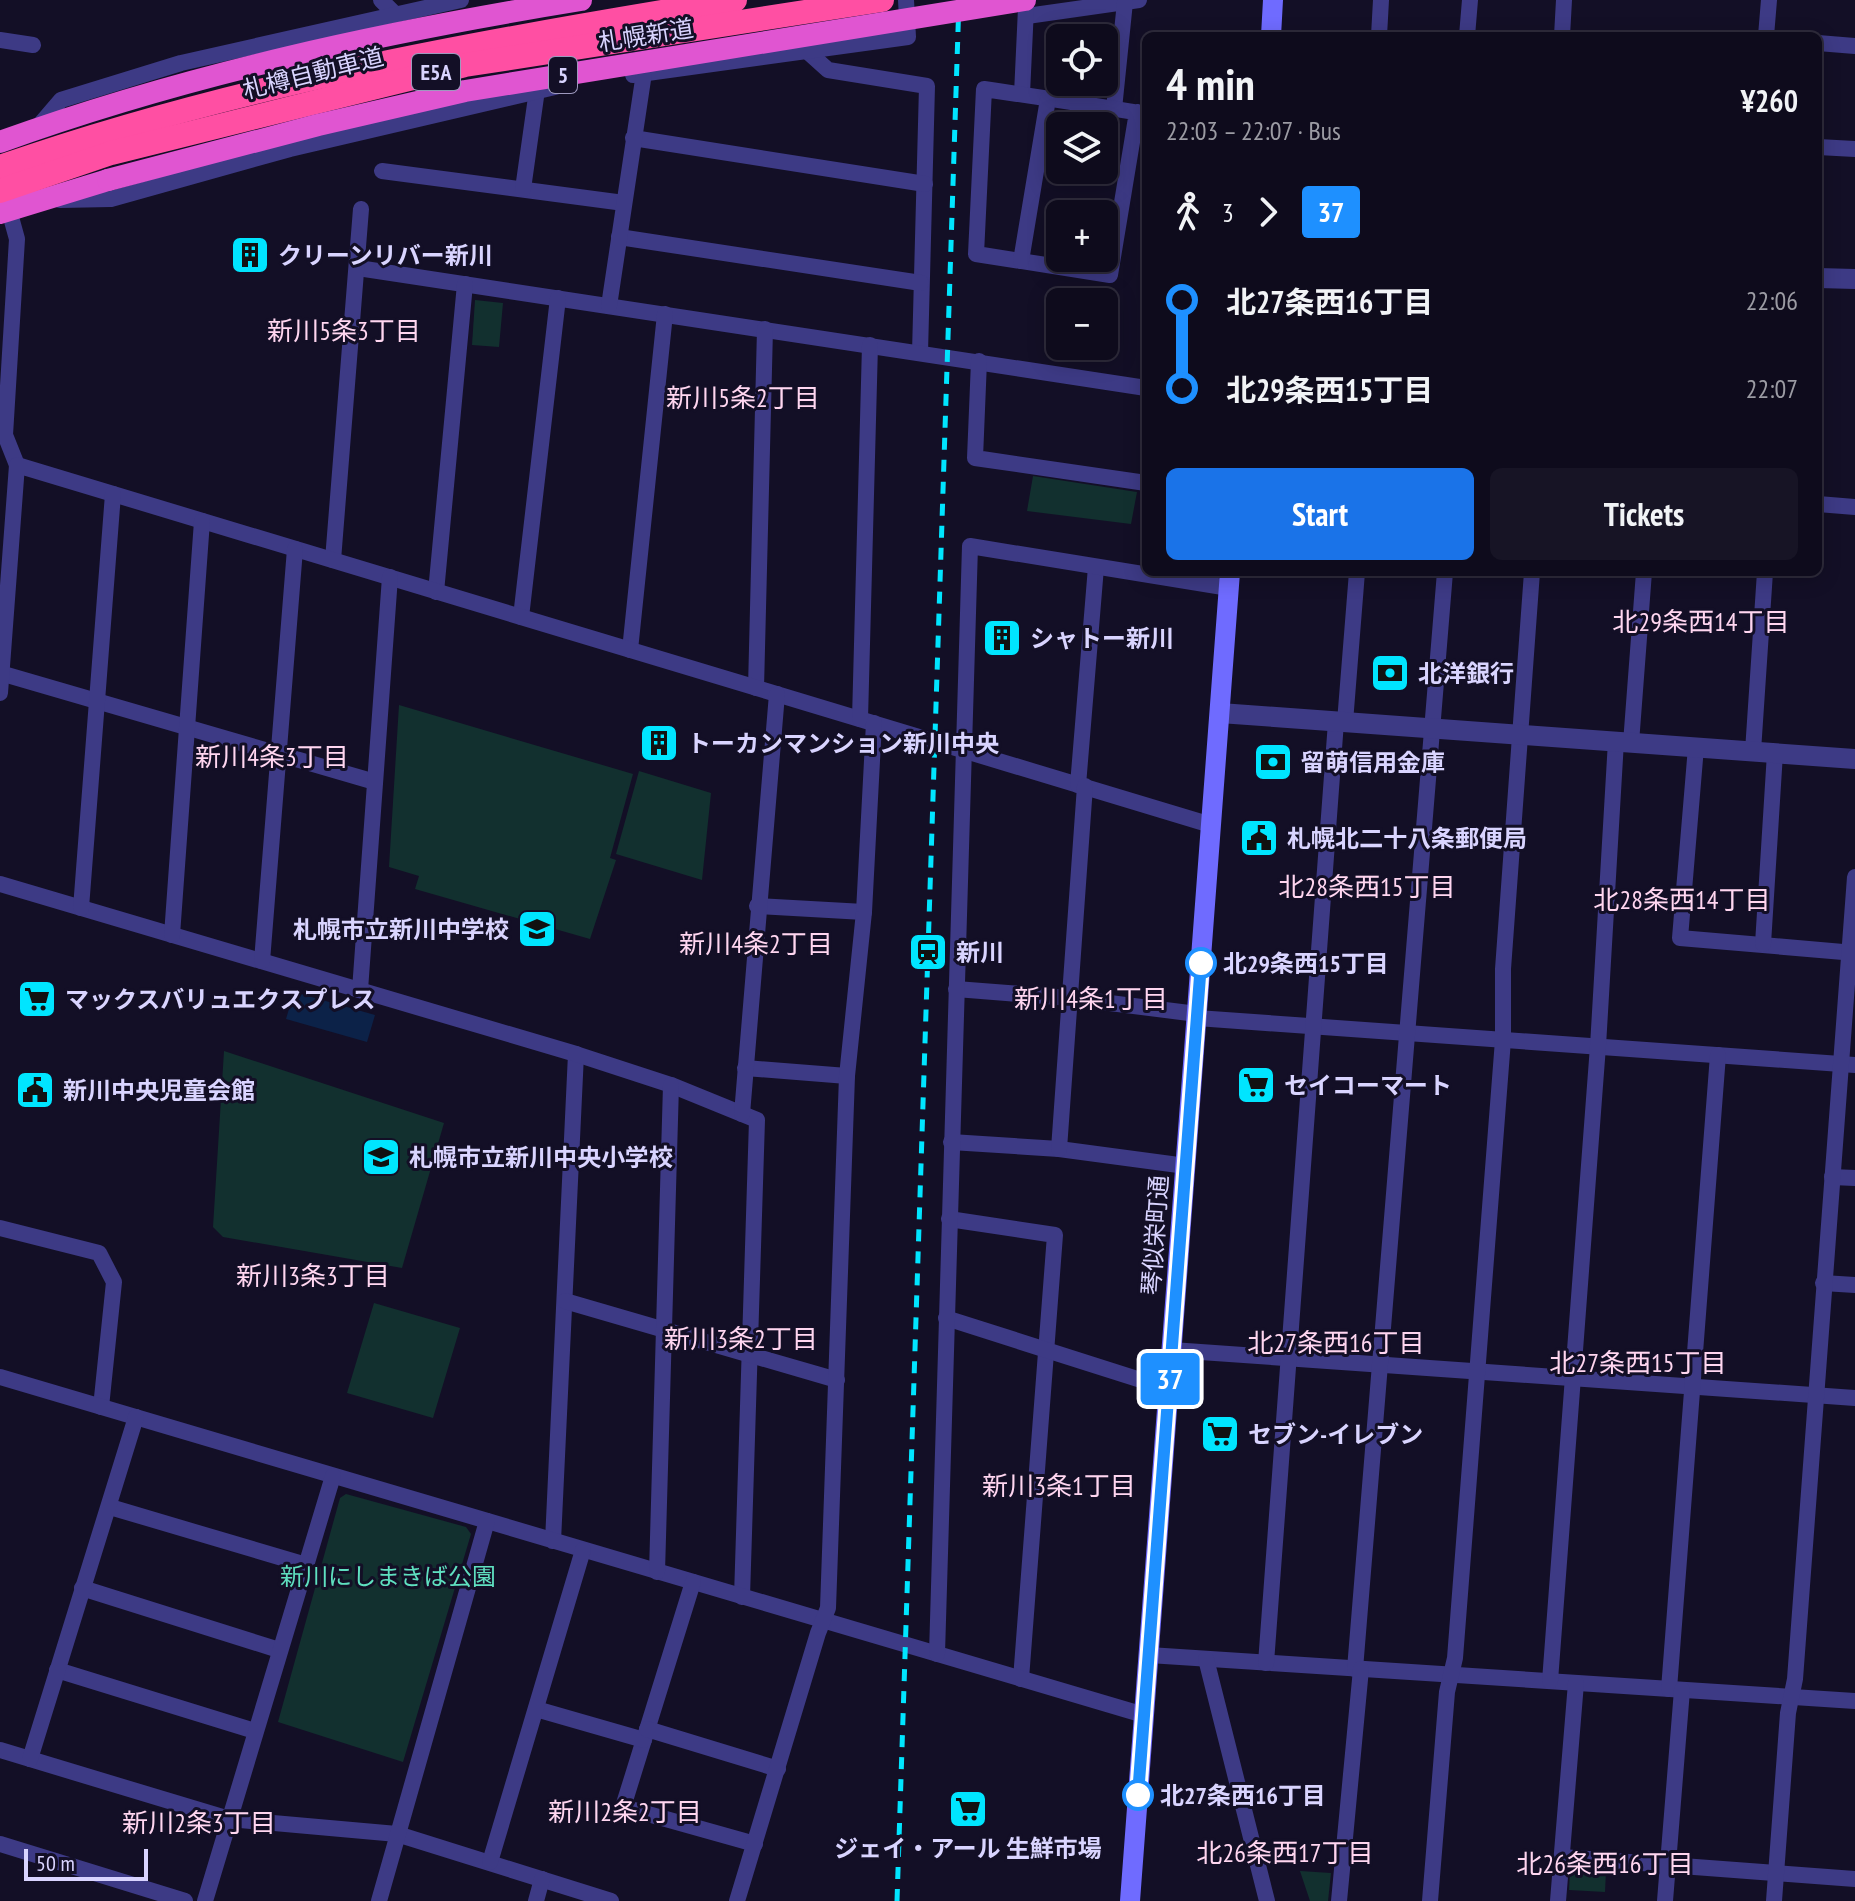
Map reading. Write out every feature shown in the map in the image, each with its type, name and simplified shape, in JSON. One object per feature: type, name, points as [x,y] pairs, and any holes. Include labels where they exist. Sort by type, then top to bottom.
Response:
[{"type":"highway","name":"札幌新道","points":[[0,142],[81,113],[308,50],[581,0]]},
{"type":"highway","name":"札樽自動車道","points":[[0,167],[89,136],[466,45],[735,0]]},
{"type":"highway","name":"札樽自動車道","points":[[3,204],[111,153],[465,65],[882,0]]},
{"type":"highway","name":"札幌新道","points":[[3,204],[38,201],[318,125],[465,91],[1026,5]]},
{"type":"main road","points":[[1271,32],[1273,0]]},
{"type":"main road","name":"琴似栄町通","points":[[1130,1901],[1229,580]]},
{"type":"street","points":[[381,0],[396,15]]},
{"type":"street","points":[[36,129],[61,100],[181,63],[461,0]]},
{"type":"street","points":[[38,201],[111,199],[290,149],[537,90],[908,37],[906,0]]},
{"type":"street","points":[[1379,32],[1381,0]]},
{"type":"street","points":[[1467,32],[1470,0]]},
{"type":"street","points":[[1562,32],[1564,0]]},
{"type":"street","points":[[1766,32],[1769,0]]},
{"type":"street","points":[[1022,94],[1026,5],[1132,1],[1114,109]]},
{"type":"street","points":[[0,40],[33,45]]},
{"type":"street","points":[[1822,43],[1855,46]]},
{"type":"street","points":[[808,52],[828,70],[927,86],[920,353]]},
{"type":"street","points":[[609,306],[644,73]]},
{"type":"street","points":[[984,89],[1114,109],[1142,113],[1110,275],[976,254],[984,89]]},
{"type":"street","points":[[523,189],[537,90]]},
{"type":"street","points":[[1021,261],[1048,99]]},
{"type":"street","points":[[633,138],[925,184]]},
{"type":"street","points":[[1822,147],[1855,149]]},
{"type":"street","points":[[382,171],[624,203]]},
{"type":"street","points":[[0,693],[5,567],[17,465],[2,434],[17,239],[3,204]]},
{"type":"street","points":[[333,560],[361,209]]},
{"type":"street","points":[[619,237],[921,283]]},
{"type":"street","points":[[358,268],[1142,387]]},
{"type":"street","points":[[1822,278],[1855,279]]},
{"type":"street","points":[[436,592],[465,284]]},
{"type":"street","points":[[521,617],[558,298]]},
{"type":"street","points":[[630,650],[665,314]]},
{"type":"street","points":[[756,688],[765,329]]},
{"type":"street","points":[[737,1901],[828,1608],[847,1076],[864,912],[870,345]]},
{"type":"street","points":[[979,361],[975,458],[1142,482]]},
{"type":"street","points":[[17,465],[1211,825]]},
{"type":"street","points":[[81,908],[113,494]]},
{"type":"street","points":[[1822,504],[1855,507]]},
{"type":"street","points":[[172,935],[202,521]]},
{"type":"street","points":[[937,1654],[970,546],[1142,571]]},
{"type":"street","points":[[262,961],[276,753],[295,549]]},
{"type":"street","points":[[1059,1149],[1096,567]]},
{"type":"street","points":[[1188,576],[1229,580]]},
{"type":"street","points":[[1266,1663],[1313,1026],[1340,722],[1357,576]]},
{"type":"street","points":[[1339,1901],[1405,1033],[1445,576]]},
{"type":"street","points":[[1430,1901],[1503,1040],[1503,969],[1532,576]]},
{"type":"street","points":[[1550,1681],[1598,1046],[1624,742],[1644,576]]},
{"type":"street","points":[[1753,751],[1765,576]]},
{"type":"street","points":[[360,990],[390,577]]},
{"type":"street","points":[[1,673],[375,782]]},
{"type":"street","points":[[742,1114],[777,694]]},
{"type":"street","points":[[1220,713],[1855,759]]},
{"type":"street","points":[[1696,747],[1680,938],[1852,952]]},
{"type":"street","points":[[1763,944],[1775,753]]},
{"type":"street","points":[[1774,1901],[1832,1177],[1848,1064],[1855,877]]},
{"type":"street","points":[[0,884],[576,1054],[671,1085],[757,1120],[742,1597]]},
{"type":"street","points":[[757,906],[864,912]]},
{"type":"street","points":[[956,989],[1070,998],[1197,1016],[1313,1026],[1848,1064]]},
{"type":"street","points":[[553,1541],[576,1054]]},
{"type":"street","points":[[1665,1901],[1693,1387],[1718,1055]]},
{"type":"street","points":[[745,1068],[847,1076]]},
{"type":"street","points":[[657,1572],[671,1085]]},
{"type":"street","points":[[951,1142],[1059,1149],[1186,1166]]},
{"type":"street","points":[[1832,1177],[1855,1178]]},
{"type":"street","points":[[949,1219],[1055,1235],[1021,1679]]},
{"type":"street","points":[[0,1228],[99,1253],[114,1282],[101,1407]]},
{"type":"street","points":[[1823,1283],[1855,1285]]},
{"type":"street","points":[[565,1301],[837,1380]]},
{"type":"street","points":[[946,1318],[1169,1389]]},
{"type":"street","points":[[1172,1350],[1855,1398]]},
{"type":"street","points":[[0,1377],[1144,1715]]},
{"type":"street","points":[[30,1759],[136,1417]]},
{"type":"street","points":[[205,1901],[333,1476]]},
{"type":"street","points":[[110,1507],[306,1565]]},
{"type":"street","points":[[379,1901],[487,1521]]},
{"type":"street","points":[[490,1862],[583,1550]]},
{"type":"street","points":[[693,1582],[623,1807],[755,1844]]},
{"type":"street","points":[[82,1588],[279,1650]]},
{"type":"street","points":[[1149,1655],[1855,1701]]},
{"type":"street","points":[[1206,1659],[1267,1901]]},
{"type":"street","points":[[57,1670],[255,1731]]},
{"type":"street","points":[[1558,1901],[1576,1683]]},
{"type":"street","points":[[536,1709],[778,1769]]},
{"type":"street","points":[[0,1750],[229,1819],[397,1834],[611,1901]]},
{"type":"street","points":[[0,1844],[185,1901]]},
{"type":"street","points":[[1562,1857],[1855,1879]]},
{"type":"street","points":[[536,1901],[542,1879]]},
{"type":"green space","points":[[475,300],[503,303],[499,347],[472,345]]},
{"type":"green space","points":[[1033,476],[1137,492],[1131,524],[1027,511]]},
{"type":"green space","points":[[399,705],[633,774],[610,858],[616,860],[590,939],[415,889],[419,876],[389,867]]},
{"type":"green space","points":[[639,771],[711,793],[702,880],[616,854]]},
{"type":"green space","points":[[224,1051],[444,1123],[402,1268],[223,1237],[213,1227]]},
{"type":"green space","points":[[374,1303],[460,1328],[433,1418],[347,1393]]},
{"type":"green space","name":"新川にしまきば公園","points":[[346,1494],[466,1527],[471,1534],[403,1762],[278,1722],[340,1498]]},
{"type":"green space","points":[[1570,1870],[1606,1871],[1605,1892],[1569,1890]]},
{"type":"green space","points":[[1300,1871],[1331,1873],[1328,1901],[1310,1901]]},
{"type":"water","points":[[294,992],[375,1015],[367,1042],[286,1019]]},
{"type":"railway","points":[[897,1901],[959,0]]},
{"type":"bus line","name":"37","points":[[1138,1795],[1201,963]]},
{"type":"place","name":"クリーンリバー新川","points":[[250,255]]},
{"type":"place","name":"シャトー新川","points":[[1002,638]]},
{"type":"place","name":"北洋銀行","points":[[1390,673]]},
{"type":"place","name":"トーカンマンション新川中央","points":[[659,743]]},
{"type":"place","name":"留萌信用金庫","points":[[1273,762]]},
{"type":"place","name":"札幌北二十八条郵便局","points":[[1259,838]]},
{"type":"place","name":"札幌市立新川中学校","points":[[537,929]]},
{"type":"place","name":"新川","points":[[928,952]]},
{"type":"place","name":"北29条西15丁目","points":[[1201,963]]},
{"type":"place","name":"マックスバリュエクスプレス","points":[[37,999]]},
{"type":"place","name":"セイコーマート","points":[[1256,1085]]},
{"type":"place","name":"新川中央児童会館","points":[[35,1090]]},
{"type":"place","name":"札幌市立新川中央小学校","points":[[381,1157]]},
{"type":"place","name":"セブン-イレブン","points":[[1220,1434]]},
{"type":"place","name":"北27条西16丁目","points":[[1138,1795]]},
{"type":"place","name":"ジェイ・アール 生鮮市場","points":[[968,1809]]},
{"type":"district","name":"新川5条3丁目","points":[[344,330]]},
{"type":"district","name":"新川5条2丁目","points":[[743,397]]},
{"type":"district","name":"北29条西14丁目","points":[[1701,621]]},
{"type":"district","name":"新川4条3丁目","points":[[272,756]]},
{"type":"district","name":"北28条西15丁目","points":[[1367,886]]},
{"type":"district","name":"北28条西14丁目","points":[[1682,899]]},
{"type":"district","name":"新川4条2丁目","points":[[756,943]]},
{"type":"district","name":"新川4条1丁目","points":[[1091,998]]},
{"type":"district","name":"新川3条3丁目","points":[[313,1275]]},
{"type":"district","name":"新川3条2丁目","points":[[741,1338]]},
{"type":"district","name":"北27条西16丁目","points":[[1336,1342]]},
{"type":"district","name":"北27条西15丁目","points":[[1638,1362]]},
{"type":"district","name":"新川3条1丁目","points":[[1059,1485]]},
{"type":"district","name":"新川2条2丁目","points":[[625,1811]]},
{"type":"district","name":"新川2条3丁目","points":[[199,1822]]},
{"type":"district","name":"北26条西17丁目","points":[[1285,1852]]},
{"type":"district","name":"北26条西16丁目","points":[[1605,1863]]}]
